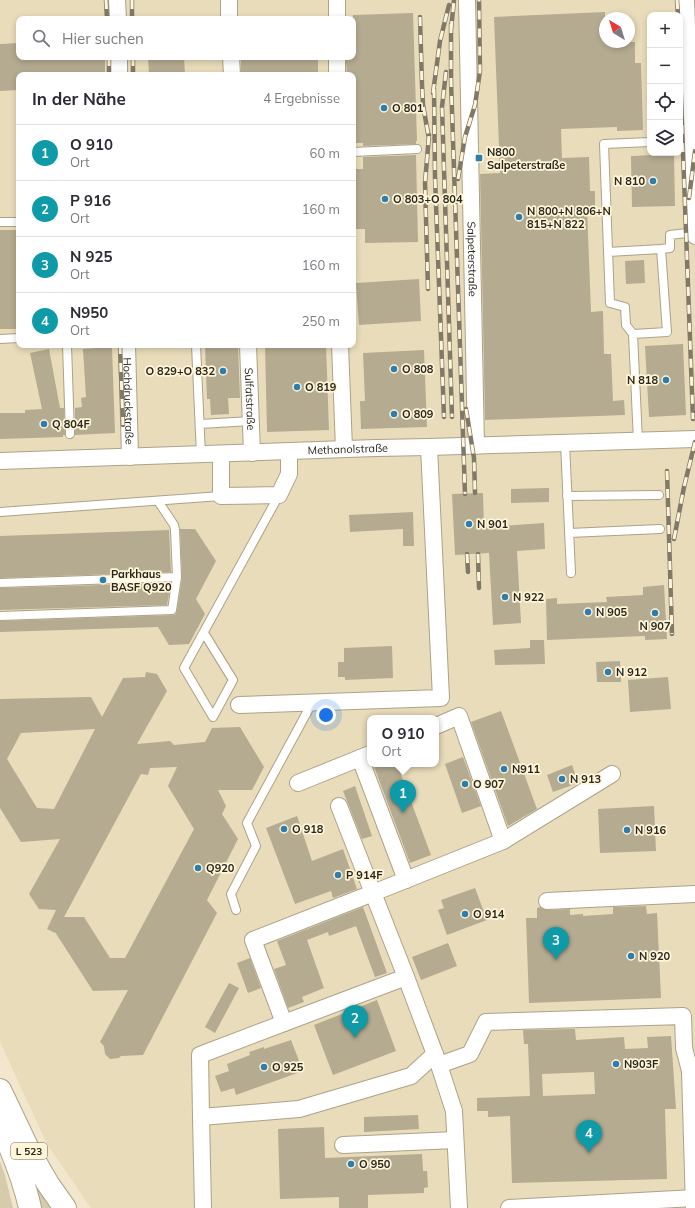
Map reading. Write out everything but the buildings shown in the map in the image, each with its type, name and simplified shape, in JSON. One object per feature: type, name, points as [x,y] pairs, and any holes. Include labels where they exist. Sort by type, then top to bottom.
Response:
[{"type":"main road","name":"L 523","points":[[0,1090],[29,1151],[48,1184],[65,1208]]},
{"type":"main road","name":"L 523","points":[[0,1123],[21,1174],[30,1208]]},
{"type":"street","points":[[117,0],[118,16]]},
{"type":"street","points":[[229,0],[229,16]]},
{"type":"street","points":[[337,0],[337,16]]},
{"type":"street","name":"Salpeterstraße","points":[[467,0],[476,446]]},
{"type":"street","points":[[686,0],[693,104],[687,140],[695,236]]},
{"type":"street","points":[[119,60],[119,72]]},
{"type":"street","points":[[231,60],[232,72]]},
{"type":"street","points":[[337,60],[337,72]]},
{"type":"street","name":"Hochdruckstraße","points":[[127,348],[130,457]]},
{"type":"street","name":"Sulfatstraße","points":[[248,348],[252,453]]},
{"type":"street","points":[[340,348],[344,449]]},
{"type":"street","name":"Methanolstraße","points":[[0,461],[695,439]]},
{"type":"street","points":[[239,704],[441,698],[429,447]]},
{"type":"street","points":[[221,454],[221,496],[279,495],[289,474],[288,452]]},
{"type":"street","points":[[439,725],[459,716],[503,840]]},
{"type":"street","points":[[298,783],[365,756]]},
{"type":"street","points":[[369,767],[406,880]]},
{"type":"street","points":[[284,1023],[253,940],[503,840],[612,774]]},
{"type":"street","points":[[339,806],[406,977],[437,1060],[454,1112],[459,1208]]},
{"type":"street","points":[[547,901],[695,894]]},
{"type":"street","points":[[203,1208],[200,1055],[406,977]]},
{"type":"street","points":[[201,1117],[299,1109],[411,1076],[437,1060],[470,1054],[486,1022],[683,1016],[684,1048],[693,1066],[694,1201],[510,1208]]},
{"type":"street","points":[[343,1145],[455,1140]]},
{"type":"lane","points":[[638,441],[633,334],[626,325],[625,307],[610,303],[604,144],[647,142]]},
{"type":"lane","points":[[356,152],[417,149]]},
{"type":"lane","points":[[0,222],[16,222]]},
{"type":"lane","points":[[608,252],[670,248],[670,235],[695,232]]},
{"type":"lane","points":[[633,334],[667,332],[661,249]]},
{"type":"lane","points":[[0,338],[16,338]]},
{"type":"lane","points":[[67,348],[70,434]]},
{"type":"lane","points":[[196,348],[201,455]]},
{"type":"lane","points":[[200,424],[251,421]]},
{"type":"lane","points":[[565,443],[571,573]]},
{"type":"lane","points":[[204,633],[233,680],[213,717],[184,668],[279,495]]},
{"type":"lane","points":[[567,496],[659,495]]},
{"type":"lane","points":[[0,512],[221,496]]},
{"type":"lane","points":[[0,616],[172,610],[177,577],[175,530],[174,525],[158,500]]},
{"type":"lane","points":[[569,533],[660,529]]},
{"type":"lane","points":[[0,583],[177,577]]},
{"type":"lane","points":[[236,910],[231,894],[256,846],[247,823],[312,703]]},
{"type":"shaded area","points":[[0,0],[695,0],[695,1208],[91,1208],[47,1144],[0,1042]]},
{"type":"shaded area","points":[[24,1159],[53,1208],[37,1208]]},
{"type":"shaded area","points":[[0,1161],[5,1175],[13,1208],[0,1208]]},
{"type":"railway","points":[[106,0],[107,16]]},
{"type":"railway","points":[[132,0],[132,16]]},
{"type":"railway","points":[[451,30],[454,0]]},
{"type":"railway","points":[[458,179],[465,137],[475,105],[480,71],[479,0]]},
{"type":"railway","points":[[677,0],[678,12]]},
{"type":"railway","points":[[433,93],[440,41],[449,5]]},
{"type":"railway","points":[[420,17],[423,105],[429,139]]},
{"type":"railway","points":[[451,24],[451,81],[465,494]]},
{"type":"railway","points":[[109,60],[109,72]]},
{"type":"railway","points":[[133,60],[133,72]]},
{"type":"railway","points":[[446,72],[442,107],[452,417]]},
{"type":"railway","points":[[680,84],[693,419]]},
{"type":"railway","points":[[434,89],[435,177],[444,417]]},
{"type":"railway","points":[[428,289],[425,183],[429,135]]},
{"type":"railway","points":[[689,198],[695,151]]},
{"type":"railway","points":[[120,348],[123,425]]},
{"type":"railway","points":[[466,409],[474,458],[475,493]]},
{"type":"railway","points":[[674,539],[684,487],[695,442]]},
{"type":"railway","points":[[667,471],[672,634]]},
{"type":"railway","points":[[467,554],[468,572]]},
{"type":"railway","points":[[478,554],[479,588]]},
{"type":"place","name":"O 801","points":[[384,108]]},
{"type":"place","name":"N800 Salpeterstraße","points":[[479,158]]},
{"type":"place","name":"N 810","points":[[653,181]]},
{"type":"place","name":"O 803+O 804","points":[[385,199]]},
{"type":"place","name":"N 800+N 806+N 815+N 822","points":[[519,217]]},
{"type":"place","name":"O 808","points":[[394,369]]},
{"type":"place","name":"O 829+O 832","points":[[223,371]]},
{"type":"place","name":"N 818","points":[[666,380]]},
{"type":"place","name":"O 819","points":[[297,387]]},
{"type":"place","name":"O 809","points":[[394,414]]},
{"type":"place","name":"Q 804F","points":[[44,424]]},
{"type":"place","name":"N 901","points":[[469,524]]},
{"type":"place","name":"Parkhaus BASF Q920","points":[[103,580]]},
{"type":"place","name":"N 922","points":[[505,597]]},
{"type":"place","name":"N 905","points":[[588,612]]},
{"type":"place","name":"N 907","points":[[655,613]]},
{"type":"place","name":"N 912","points":[[608,672]]},
{"type":"place","name":"N911","points":[[504,769]]},
{"type":"place","name":"N 913","points":[[562,779]]},
{"type":"place","name":"O 907","points":[[465,784]]},
{"type":"place","name":"O 910","points":[[403,813]]},
{"type":"place","name":"O 918","points":[[284,829]]},
{"type":"place","name":"N 916","points":[[627,830]]},
{"type":"place","name":"Q920","points":[[198,868]]},
{"type":"place","name":"P 914F","points":[[338,875]]},
{"type":"place","name":"O 914","points":[[465,914]]},
{"type":"place","name":"N 920","points":[[631,956]]},
{"type":"place","name":"N 925","points":[[556,960]]},
{"type":"place","name":"P 916","points":[[355,1038]]},
{"type":"place","name":"N903F","points":[[616,1064]]},
{"type":"place","name":"O 925","points":[[264,1067]]},
{"type":"place","name":"N950","points":[[589,1153]]},
{"type":"place","name":"O 950","points":[[351,1164]]}]
